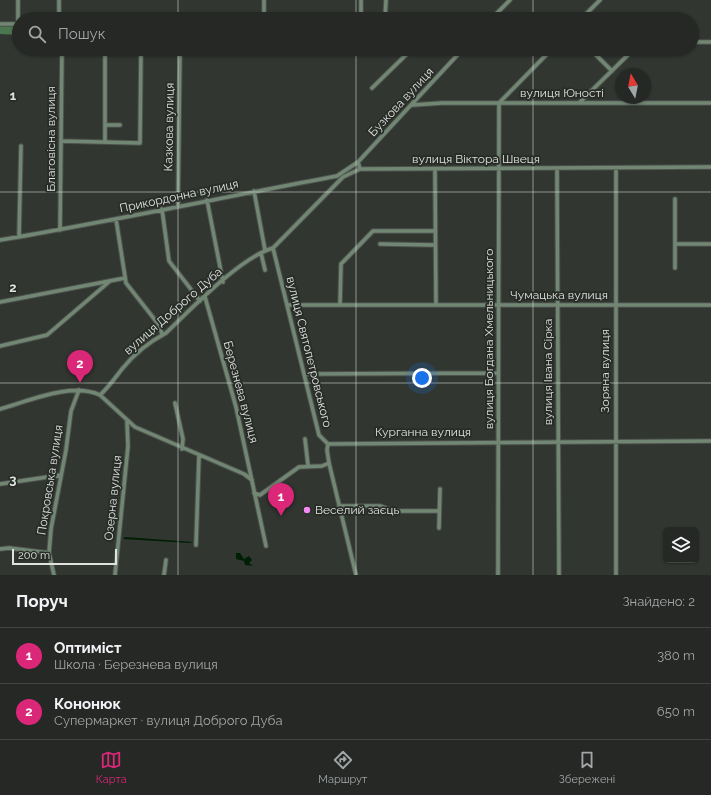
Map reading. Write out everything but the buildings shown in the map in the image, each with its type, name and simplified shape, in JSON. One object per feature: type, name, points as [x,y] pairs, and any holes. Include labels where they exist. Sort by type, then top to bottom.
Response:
[{"type":"street","points":[[18,0],[18,12]]},
{"type":"street","points":[[59,0],[59,12]]},
{"type":"street","points":[[264,0],[264,12]]},
{"type":"street","points":[[361,0],[361,12]]},
{"type":"street","points":[[385,12],[386,0]]},
{"type":"street","points":[[498,12],[510,0]]},
{"type":"street","points":[[588,12],[600,0]]},
{"type":"street","points":[[0,24],[12,24]]},
{"type":"street","points":[[699,42],[711,42]]},
{"type":"street","name":"Благовісна вулиця","points":[[60,230],[62,56]]},
{"type":"street","points":[[105,56],[105,142]]},
{"type":"street","points":[[61,141],[140,143],[141,56]]},
{"type":"street","name":"Казкова вулиця","points":[[178,206],[180,56]]},
{"type":"street","points":[[372,88],[405,56]]},
{"type":"street","name":"Бузкова вулиця","points":[[358,162],[457,56]]},
{"type":"street","points":[[499,103],[545,56]]},
{"type":"street","points":[[597,56],[612,71]]},
{"type":"street","points":[[579,104],[627,56]]},
{"type":"street","name":"вулиця Юності","points":[[412,105],[499,103],[711,103]]},
{"type":"street","name":"вулиця Богдана Хмельницького","points":[[498,575],[499,103]]},
{"type":"street","points":[[105,125],[120,125]]},
{"type":"street","points":[[18,237],[21,146]]},
{"type":"street","points":[[358,162],[360,170]]},
{"type":"street","name":"Прикордонна вулиця","points":[[0,240],[60,230],[207,200],[337,176],[358,162]]},
{"type":"street","name":"вулиця Віктора Швеця","points":[[273,248],[343,177],[360,170],[711,167]]},
{"type":"street","name":"Зоряна вулиця","points":[[616,168],[616,575]]},
{"type":"street","name":"вулиця Івана Сірка","points":[[557,169],[557,442],[559,575]]},
{"type":"street","points":[[435,170],[434,244],[436,305]]},
{"type":"street","points":[[254,191],[265,270]]},
{"type":"street","points":[[675,199],[675,268]]},
{"type":"street","points":[[207,200],[223,282]]},
{"type":"street","points":[[162,209],[169,262],[200,301]]},
{"type":"street","points":[[116,219],[125,278],[128,286],[159,326],[162,334]]},
{"type":"street","points":[[340,305],[340,264],[373,231],[434,231]]},
{"type":"street","points":[[380,244],[434,244]]},
{"type":"street","points":[[675,244],[711,244]]},
{"type":"street","name":"вулиця Доброго Дуба","points":[[100,395],[137,354],[152,341],[205,298],[248,260],[273,248]]},
{"type":"street","name":"вулиця Святопетровського","points":[[273,248],[319,435],[328,444],[327,450],[329,463],[356,575]]},
{"type":"street","points":[[0,302],[125,278]]},
{"type":"street","points":[[0,346],[47,335],[110,281]]},
{"type":"street","name":"Березнева вулиця","points":[[205,298],[236,407],[266,546]]},
{"type":"street","name":"Чумацька вулиця","points":[[287,305],[711,305]]},
{"type":"street","points":[[305,374],[498,373]]},
{"type":"street","points":[[0,409],[68,390],[79,390],[100,395],[127,422],[143,431],[182,449],[244,474],[252,480]]},
{"type":"street","name":"Покровська вулиця","points":[[54,575],[50,553],[51,529],[71,411],[79,390]]},
{"type":"street","points":[[174,402],[183,439],[182,449]]},
{"type":"street","name":"Озерна вулиця","points":[[115,575],[128,446],[127,422]]},
{"type":"street","points":[[305,439],[308,466]]},
{"type":"street","name":"Курганна вулиця","points":[[328,444],[711,441]]},
{"type":"street","points":[[196,545],[199,456]]},
{"type":"street","points":[[254,493],[260,495],[299,467],[322,466],[329,463]]},
{"type":"street","points":[[0,484],[61,475]]},
{"type":"street","points":[[439,528],[440,489]]},
{"type":"street","points":[[340,506],[380,506],[395,511],[439,511]]},
{"type":"street","points":[[0,549],[9,548],[50,553]]},
{"type":"street","points":[[164,575],[166,560]]},
{"type":"shaded area","points":[[0,25],[12,25],[12,35],[0,34]]},
{"type":"shaded area","points":[[125,537],[193,542],[123,539]]},
{"type":"shaded area","points":[[236,553],[240,553],[244,559],[249,556],[252,560],[249,563],[253,566],[245,565],[244,561],[236,559]]},
{"type":"place","name":"Кононюк","points":[[80,383]]},
{"type":"place","name":"Веселий заєць","points":[[307,510]]},
{"type":"place","name":"Оптиміст","points":[[281,516]]}]
